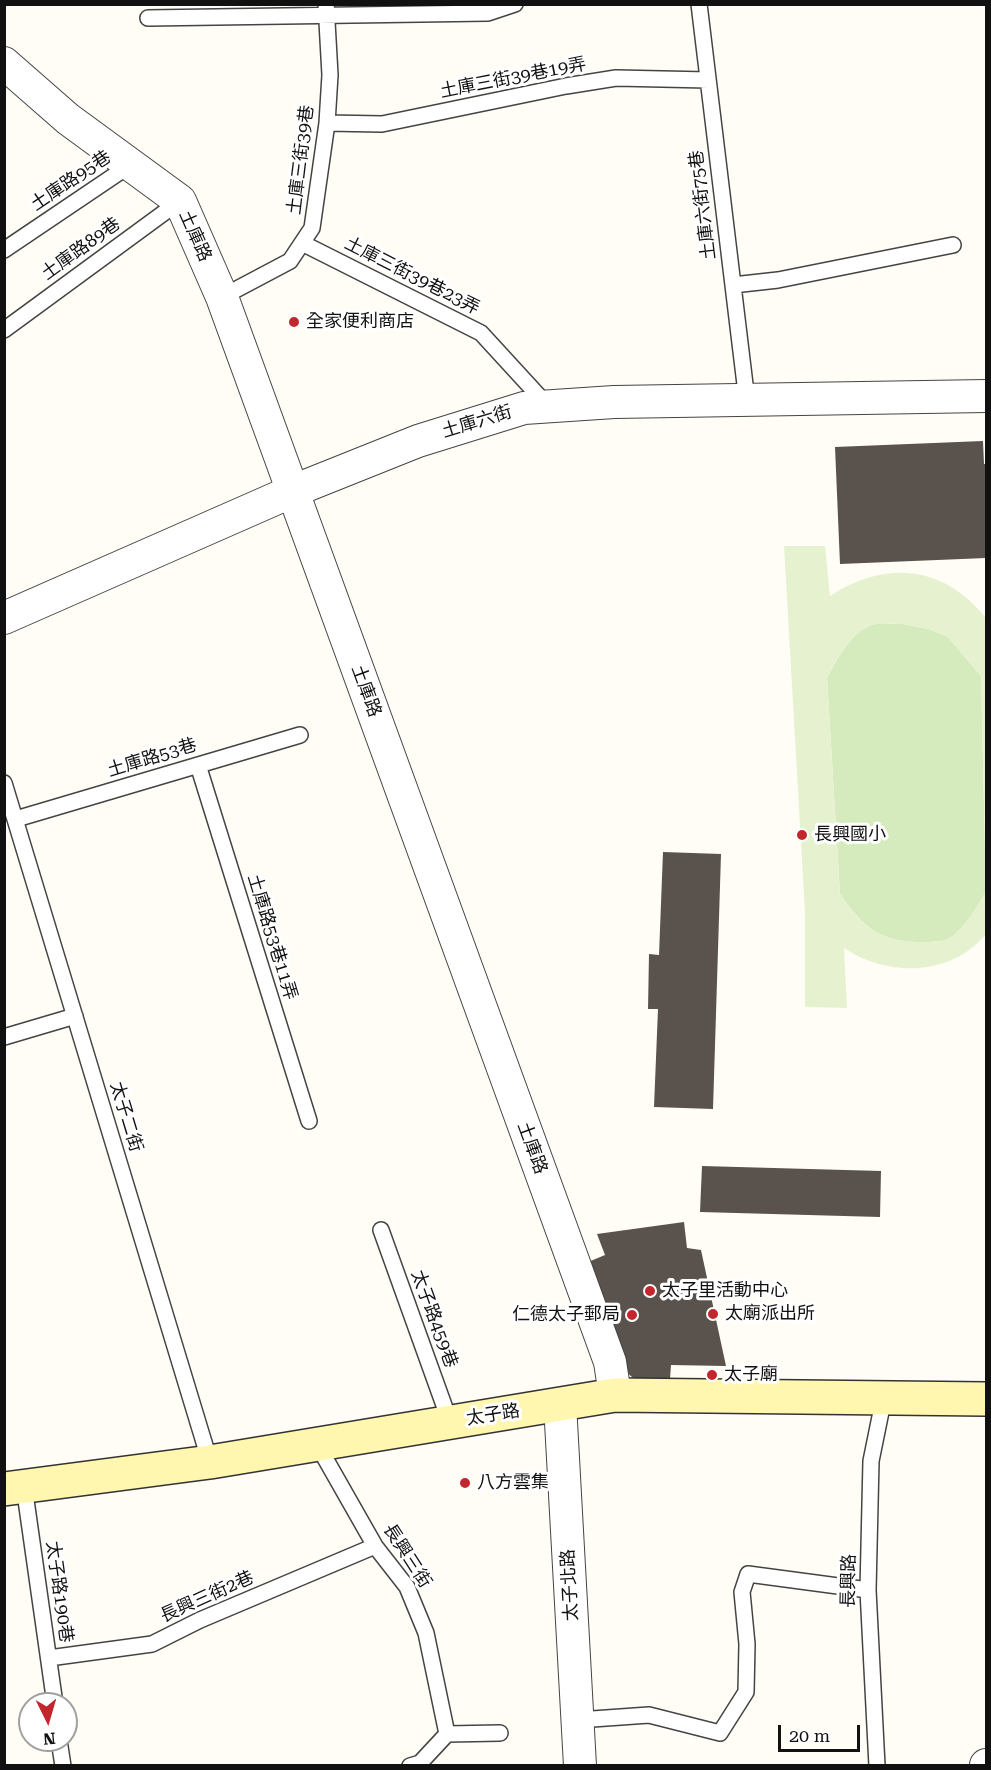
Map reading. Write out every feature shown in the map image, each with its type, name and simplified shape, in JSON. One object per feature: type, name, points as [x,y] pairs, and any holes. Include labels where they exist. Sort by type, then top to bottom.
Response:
[{"type":"street","name":"土庫路","points":[[4,63],[68,119],[180,201],[222,297],[293,491],[610,1362],[615,1395]]},
{"type":"street","name":"土庫六街","points":[[4,618],[293,491],[418,441],[524,408],[614,402],[987,396]]},
{"type":"street","name":"太子路","points":[[14,1488],[210,1462],[615,1395],[987,1399]]},
{"type":"street","name":"太子北路","points":[[560,1404],[580,1766]]},
{"type":"lane","points":[[148,18],[326,10],[488,13],[514,4]]},
{"type":"lane","name":"土庫六街75巷","points":[[699,4],[747,401]]},
{"type":"lane","name":"土庫三街39巷","points":[[222,297],[290,261],[312,228],[327,123],[330,75],[326,10]]},
{"type":"lane","name":"土庫三街39巷19弄","points":[[327,123],[382,124],[616,78],[708,80]]},
{"type":"lane","name":"土庫路95巷","points":[[4,250],[130,165]]},
{"type":"lane","name":"土庫路89巷","points":[[4,330],[180,201]]},
{"type":"lane","name":"土庫三街39巷23弄","points":[[302,243],[482,333],[548,406]]},
{"type":"lane","points":[[733,285],[778,280],[953,244]]},
{"type":"lane","name":"土庫路53巷","points":[[16,819],[300,735]]},
{"type":"lane","name":"土庫路53巷11弄","points":[[198,765],[309,1121]]},
{"type":"lane","name":"太子二街","points":[[4,783],[210,1462]]},
{"type":"lane","points":[[4,1037],[75,1016]]},
{"type":"lane","name":"太子路459巷","points":[[381,1230],[450,1422]]},
{"type":"lane","name":"長興路","points":[[877,1766],[868,1590],[871,1461],[884,1397]]},
{"type":"lane","name":"長興三街","points":[[317,1444],[375,1546],[407,1587],[426,1633],[447,1734]]},
{"type":"lane","name":"太子路190巷","points":[[14,1488],[49,1658],[53,1692]]},
{"type":"lane","name":"長興三街2巷","points":[[49,1658],[152,1644],[200,1620],[375,1546]]},
{"type":"lane","points":[[578,1720],[649,1715],[720,1733],[746,1692],[747,1644],[742,1592],[748,1574],[868,1590]]},
{"type":"lane","points":[[410,1766],[420,1763],[447,1734],[500,1733]]},
{"type":"green space","points":[[784,546],[825,546],[830,596],[851,584],[872,577],[893,573],[913,574],[933,578],[951,587],[969,600],[986,618],[986,890],[986,934],[972,948],[955,958],[937,965],[918,968],[899,968],[879,964],[844,948],[847,1008],[805,1007],[805,913]],"holes":[[[902,624],[929,629],[948,637],[981,676],[986,890],[969,918],[952,937],[943,941],[918,942],[892,939],[872,930],[856,915],[840,894],[827,678],[849,642],[869,626]]]},
{"type":"green space","points":[[876,624],[902,624],[929,629],[948,637],[981,676],[986,891],[958,932],[946,940],[939,941],[904,941],[881,935],[856,915],[840,894],[827,678],[844,649],[862,630]]},
{"type":"building","points":[[983,441],[984,464],[986,464],[986,558],[840,564],[835,447]]},
{"type":"building","points":[[663,852],[721,854],[713,1109],[654,1107],[658,1009],[648,1009],[649,954],[659,955]]},
{"type":"building","points":[[702,1166],[881,1171],[880,1217],[700,1212]]},
{"type":"building","name":"太子里活動中心","points":[[684,1222],[687,1248],[701,1250],[726,1366],[671,1365],[670,1379],[640,1384],[624,1370],[581,1265],[605,1255],[597,1234]]},
{"type":"place","name":"全家便利商店","points":[[294,322]]},
{"type":"place","name":"長興國小","points":[[802,835]]},
{"type":"place","name":"太子里活動中心","points":[[650,1291]]},
{"type":"place","name":"太廟派出所","points":[[713,1314]]},
{"type":"place","name":"仁德太子郵局","points":[[632,1315]]},
{"type":"place","name":"太子廟","points":[[712,1375]]},
{"type":"place","name":"八方雲集","points":[[465,1483]]}]
